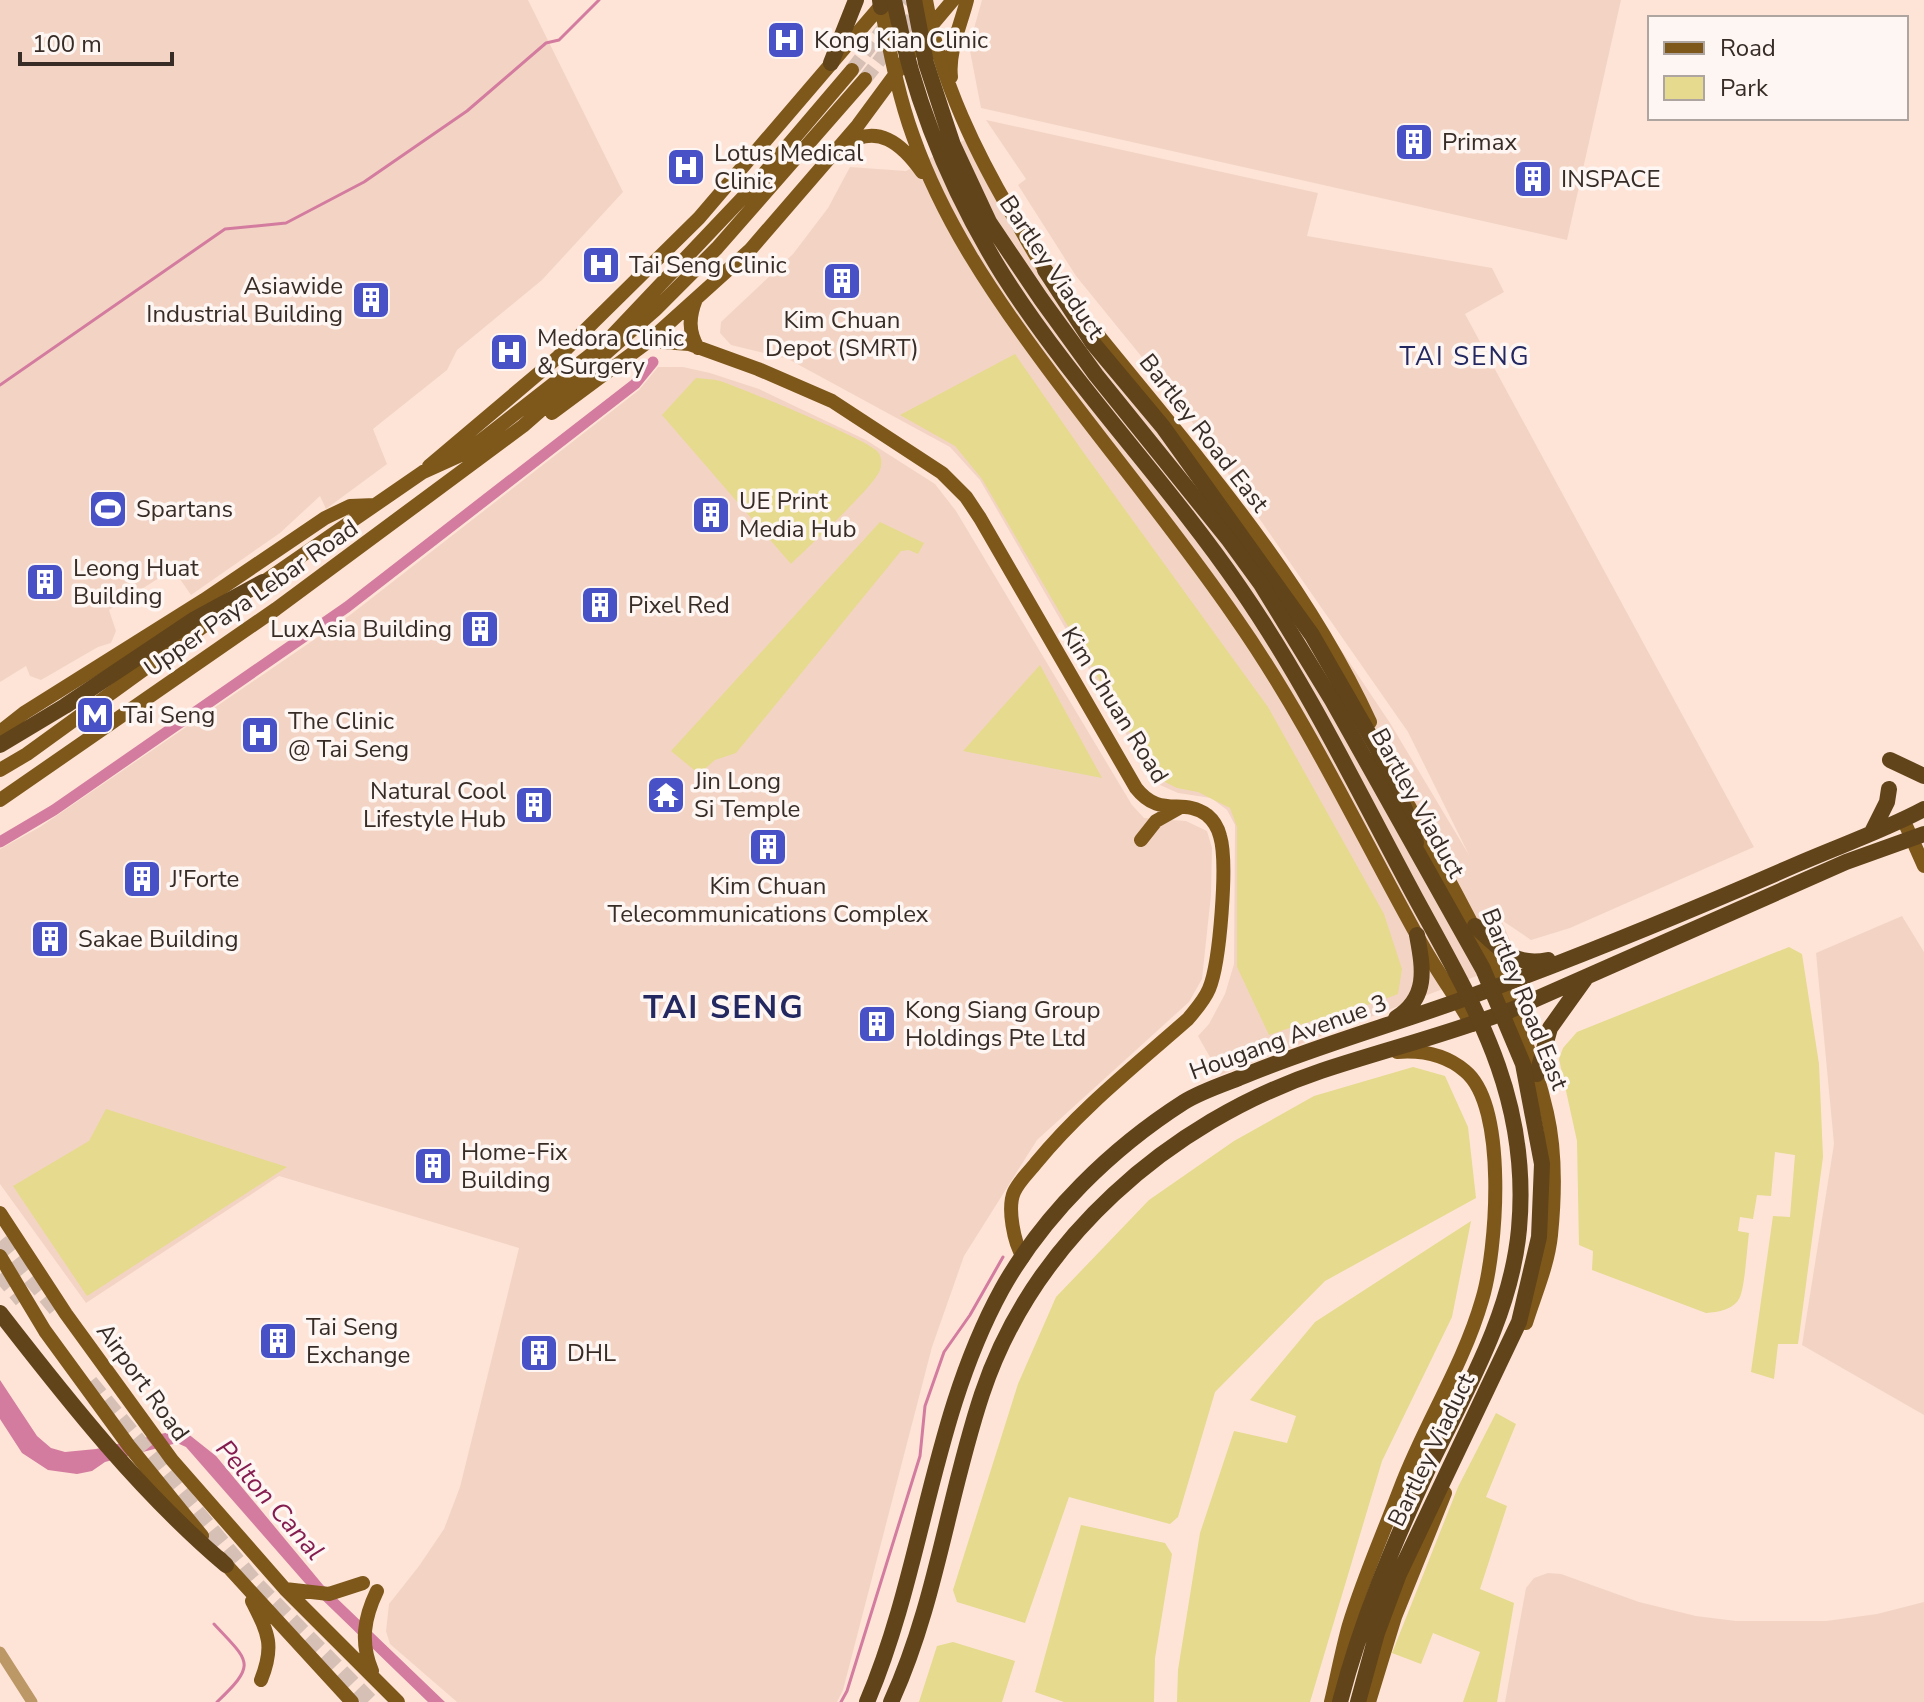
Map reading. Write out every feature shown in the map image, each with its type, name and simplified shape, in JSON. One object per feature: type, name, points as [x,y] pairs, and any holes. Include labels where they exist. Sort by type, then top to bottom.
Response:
[{"type":"highway","points":[[831,63],[856,0]]},
{"type":"highway","name":"Bartley Viaduct","points":[[914,0],[926,63],[953,145],[989,222],[1096,375],[1261,584],[1332,700],[1483,969],[1523,1064],[1542,1164],[1539,1237],[1519,1322],[1399,1574],[1377,1633],[1358,1702]]},
{"type":"highway","name":"Bartley Viaduct","points":[[885,2],[952,181],[986,246],[1046,336],[1206,541],[1270,634],[1466,991],[1492,1046],[1507,1089],[1516,1131],[1520,1173],[1519,1227],[1510,1282],[1484,1354],[1379,1581],[1340,1702]]},
{"type":"highway","points":[[1045,270],[1092,342],[1163,427],[1312,635],[1377,748],[1407,814],[1418,852]]},
{"type":"highway","points":[[0,745],[65,706],[195,619],[263,582]]},
{"type":"highway","points":[[1890,760],[1924,776]]},
{"type":"highway","points":[[1872,832],[1887,802],[1889,789]]},
{"type":"highway","name":"Hougang Avenue 3","points":[[867,1702],[894,1634],[957,1389],[978,1338],[1003,1287],[1023,1257],[1086,1180],[1118,1151],[1186,1100],[1262,1068],[1458,1001],[1701,906],[1872,832],[1917,824]]},
{"type":"highway","name":"Hougang Avenue 3","points":[[891,1702],[910,1661],[974,1422],[999,1346],[1029,1292],[1062,1248],[1108,1200],[1198,1128],[1319,1072],[1511,1010],[1846,862],[1917,824]]},
{"type":"highway","points":[[1475,926],[1508,956],[1532,963],[1581,953]]},
{"type":"highway","points":[[1378,1029],[1405,1012],[1419,994],[1423,969],[1417,935]]},
{"type":"highway","points":[[1537,1074],[1550,1028],[1586,977]]},
{"type":"highway","points":[[0,1313],[58,1389],[103,1440],[188,1533],[226,1565]]},
{"type":"highway","points":[[905,1594],[918,1596],[931,1589]]},
{"type":"main road","name":"Bartley Road East","points":[[926,0],[954,99],[981,158],[1045,270],[1234,504],[1290,583],[1356,693],[1409,805],[1475,926],[1537,1074],[1548,1114],[1554,1157],[1551,1236],[1544,1269],[1525,1323],[1448,1485],[1395,1617],[1369,1702]]},
{"type":"main road","name":"Upper Paya Lebar Road","points":[[523,426],[553,412],[649,341],[750,250],[896,76],[953,0]]},
{"type":"main road","points":[[954,99],[950,69],[967,0]]},
{"type":"main road","name":"Upper Paya Lebar Road","points":[[0,770],[40,745],[263,582],[423,472],[558,357],[681,236],[885,2]]},
{"type":"main road","points":[[885,2],[896,76],[913,136],[940,199],[980,274],[1183,543],[1251,641],[1294,712],[1417,935],[1472,1025]]},
{"type":"main road","name":"Upper Paya Lebar Road","points":[[423,472],[465,453],[603,345],[750,190],[852,70]]},
{"type":"main road","name":"Upper Paya Lebar Road","points":[[0,800],[276,609],[523,426],[655,310],[717,248],[865,79]]},
{"type":"main road","points":[[826,162],[851,141],[862,137],[888,139],[898,143],[912,158],[940,199]]},
{"type":"main road","points":[[696,299],[690,323],[698,348]]},
{"type":"main road","name":"Kim Chuan Road","points":[[649,341],[677,342],[698,348],[758,369],[832,401],[924,460],[958,488],[980,518],[1136,788],[1150,803],[1204,813],[1214,822],[1221,838],[1221,921],[1210,986],[1204,1001],[1064,1130],[1025,1176],[1015,1191],[1011,1208],[1018,1248],[1023,1257]]},
{"type":"main road","points":[[0,732],[24,713],[204,600],[325,518],[350,506],[376,505]]},
{"type":"main road","points":[[1141,840],[1156,821],[1179,807]]},
{"type":"main road","points":[[1917,824],[1924,866]]},
{"type":"main road","points":[[1331,1702],[1349,1624],[1406,1474],[1483,1299],[1493,1237],[1497,1171],[1478,1088],[1467,1072],[1443,1057],[1419,1050],[1385,1053]]},
{"type":"main road","name":"Airport Road","points":[[0,1213],[66,1314],[172,1460],[285,1589],[398,1702]]},
{"type":"main road","points":[[1015,1229],[1041,1233]]},
{"type":"main road","name":"Airport Road","points":[[0,1256],[45,1331],[129,1446],[246,1588],[352,1702]]},
{"type":"main road","points":[[1484,1289],[1496,1298],[1531,1306]]},
{"type":"main road","points":[[1385,1530],[1390,1549],[1397,1557],[1412,1557],[1423,1549]]},
{"type":"main road","points":[[285,1589],[329,1594],[363,1583]]},
{"type":"main road","points":[[246,1588],[270,1644],[261,1680]]},
{"type":"main road","points":[[376,1679],[363,1638],[367,1612],[377,1591]]},
{"type":"street","points":[[0,1652],[32,1702]]},
{"type":"shaded area","name":"Tai Seng","points":[[0,0],[528,0],[623,192],[542,280],[457,350],[447,370],[373,429],[387,464],[326,509],[320,496],[280,533],[191,595],[173,569],[109,610],[116,631],[111,643],[98,647],[41,680],[30,676],[26,666],[0,682]]},
{"type":"shaded area","points":[[982,0],[1621,0],[1567,240],[981,108],[969,46]]},
{"type":"shaded area","points":[[986,120],[1318,193],[1307,236],[1492,268],[1504,292],[1465,314],[1754,847],[1570,928],[1531,940],[1503,921],[1497,909],[1518,960],[1220,1075],[1198,1036],[1209,1024],[1225,994],[1234,964],[1235,825],[1227,810],[1211,798],[1178,793],[1160,785],[1137,753],[980,480],[950,447],[788,359],[731,345],[720,333],[721,322],[793,254],[828,208],[850,167],[906,171],[970,137],[1118,355],[1248,511],[1390,723],[1469,855],[1408,732],[1176,399],[1076,276],[1018,185],[1026,179]]},
{"type":"shaded area","points":[[658,367],[683,367],[759,389],[866,440],[935,484],[956,511],[1132,805],[1144,818],[1186,821],[1207,831],[1212,848],[1211,895],[1202,979],[1189,1002],[1037,1140],[964,1256],[932,1347],[843,1690],[837,1702],[457,1702],[390,1644],[386,1631],[389,1604],[444,1529],[460,1487],[519,1248],[279,1176],[86,1303],[0,1184],[0,849],[40,827],[350,615],[639,390]]},
{"type":"shaded area","points":[[1902,916],[1924,952],[1924,1415],[1802,1345],[1834,1144],[1816,953]]},
{"type":"shaded area","points":[[0,1380],[37,1436],[51,1448],[65,1452],[96,1449],[178,1430],[187,1433],[216,1456],[323,1585],[445,1702],[428,1702],[305,1583],[186,1447],[177,1443],[105,1462],[92,1471],[77,1474],[48,1470],[22,1453],[0,1419]]},
{"type":"shaded area","points":[[1548,1573],[1561,1574],[1639,1602],[1696,1616],[1736,1621],[1826,1621],[1877,1614],[1924,1602],[1924,1702],[1505,1702],[1526,1588],[1534,1578]]},
{"type":"green space","points":[[1015,354],[1268,707],[1384,914],[1402,969],[1398,994],[1269,1035],[1237,967],[1237,827],[1230,808],[1198,792],[1177,788],[1161,780],[1143,755],[982,479],[955,446],[900,415]]},
{"type":"green space","points":[[696,378],[720,381],[777,404],[878,452],[881,465],[875,478],[854,503],[791,564],[662,415]]},
{"type":"green space","points":[[880,522],[924,543],[918,554],[901,551],[736,753],[715,760],[699,774],[671,751]]},
{"type":"green space","points":[[1040,665],[1102,778],[963,751]]},
{"type":"green space","points":[[1789,947],[1802,954],[1819,1064],[1823,1157],[1798,1344],[1778,1344],[1774,1379],[1751,1372],[1773,1216],[1790,1217],[1795,1155],[1775,1152],[1771,1196],[1757,1195],[1753,1219],[1740,1217],[1738,1231],[1749,1233],[1746,1266],[1740,1297],[1730,1308],[1706,1313],[1592,1270],[1593,1251],[1579,1245],[1577,1141],[1559,1059],[1563,1048],[1577,1032]]},
{"type":"green space","points":[[1413,1067],[1445,1076],[1468,1127],[1476,1198],[1325,1281],[1215,1392],[1178,1517],[1170,1524],[1069,1497],[1025,1623],[957,1602],[953,1590],[1018,1384],[1056,1297],[1149,1200],[1234,1141],[1314,1096]]},
{"type":"green space","points":[[106,1109],[287,1167],[87,1296],[13,1186],[89,1141]]},
{"type":"green space","points":[[1471,1221],[1452,1317],[1382,1461],[1310,1702],[1177,1702],[1178,1670],[1200,1533],[1234,1431],[1287,1443],[1296,1416],[1250,1400],[1315,1322]]},
{"type":"green space","points":[[1496,1413],[1516,1424],[1486,1497],[1507,1506],[1480,1589],[1514,1603],[1497,1702],[1463,1702],[1480,1652],[1433,1633],[1421,1664],[1392,1653],[1458,1487]]},
{"type":"green space","points":[[1081,1525],[1165,1543],[1172,1554],[1155,1658],[1154,1702],[1064,1702],[1035,1692]]},
{"type":"green space","points":[[953,1642],[1015,1661],[1002,1702],[919,1702],[937,1646]]},
{"type":"waterway","points":[[0,385],[225,229],[286,223],[364,182],[467,111],[546,43],[559,40],[599,0]]},
{"type":"waterway","points":[[0,842],[54,810],[347,607],[635,384],[653,362]]},
{"type":"waterway","points":[[841,1702],[920,1456],[925,1406],[944,1352],[970,1315],[1003,1257]]},
{"type":"waterway","points":[[214,1624],[235,1647],[244,1663],[239,1679],[217,1702]]},
{"type":"tunnel","points":[[852,70],[905,0]]},
{"type":"tunnel","points":[[865,79],[921,7]]},
{"type":"tunnel","points":[[0,1241],[60,1314]]},
{"type":"tunnel","points":[[0,1274],[22,1300]]},
{"type":"tunnel","points":[[90,1382],[257,1585],[371,1702]]},
{"type":"place","name":"Kong Kian Clinic","points":[[786,40]]},
{"type":"place","name":"Primax","points":[[1414,142]]},
{"type":"place","name":"Lotus Medical Clinic","points":[[686,167]]},
{"type":"place","name":"INSPACE","points":[[1533,179]]},
{"type":"place","name":"Tai Seng Clinic","points":[[601,265]]},
{"type":"place","name":"Kim Chuan Depot (SMRT)","points":[[842,281]]},
{"type":"place","name":"Asiawide Industrial Building","points":[[371,300]]},
{"type":"place","name":"Medora Clinic & Surgery","points":[[509,352]]},
{"type":"place","name":"Spartans","points":[[108,509]]},
{"type":"place","name":"UE Print Media Hub","points":[[711,515]]},
{"type":"place","name":"Leong Huat Building","points":[[45,582]]},
{"type":"place","name":"Pixel Red","points":[[600,605]]},
{"type":"place","name":"LuxAsia Building","points":[[480,629]]},
{"type":"place","name":"Tai Seng","points":[[95,715]]},
{"type":"place","name":"The Clinic @ Tai Seng","points":[[260,735]]},
{"type":"place","name":"Jin Long Si Temple","points":[[666,795]]},
{"type":"place","name":"Natural Cool Lifestyle Hub","points":[[534,805]]},
{"type":"place","name":"Kim Chuan Telecommunications Complex","points":[[768,847]]},
{"type":"place","name":"J'Forte","points":[[142,879]]},
{"type":"place","name":"Sakae Building","points":[[50,939]]},
{"type":"place","name":"Kong Siang Group Holdings Pte Ltd","points":[[877,1024]]},
{"type":"place","name":"Home-Fix Building","points":[[433,1166]]},
{"type":"place","name":"Tai Seng Exchange","points":[[278,1341]]},
{"type":"place","name":"DHL","points":[[539,1353]]},
{"type":"district","name":"TAI SENG","points":[[1465,356]]},
{"type":"district","name":"TAI SENG","points":[[724,1007]]},
{"type":"water label","name":"Pelton Canal","points":[[270,1500]]}]
